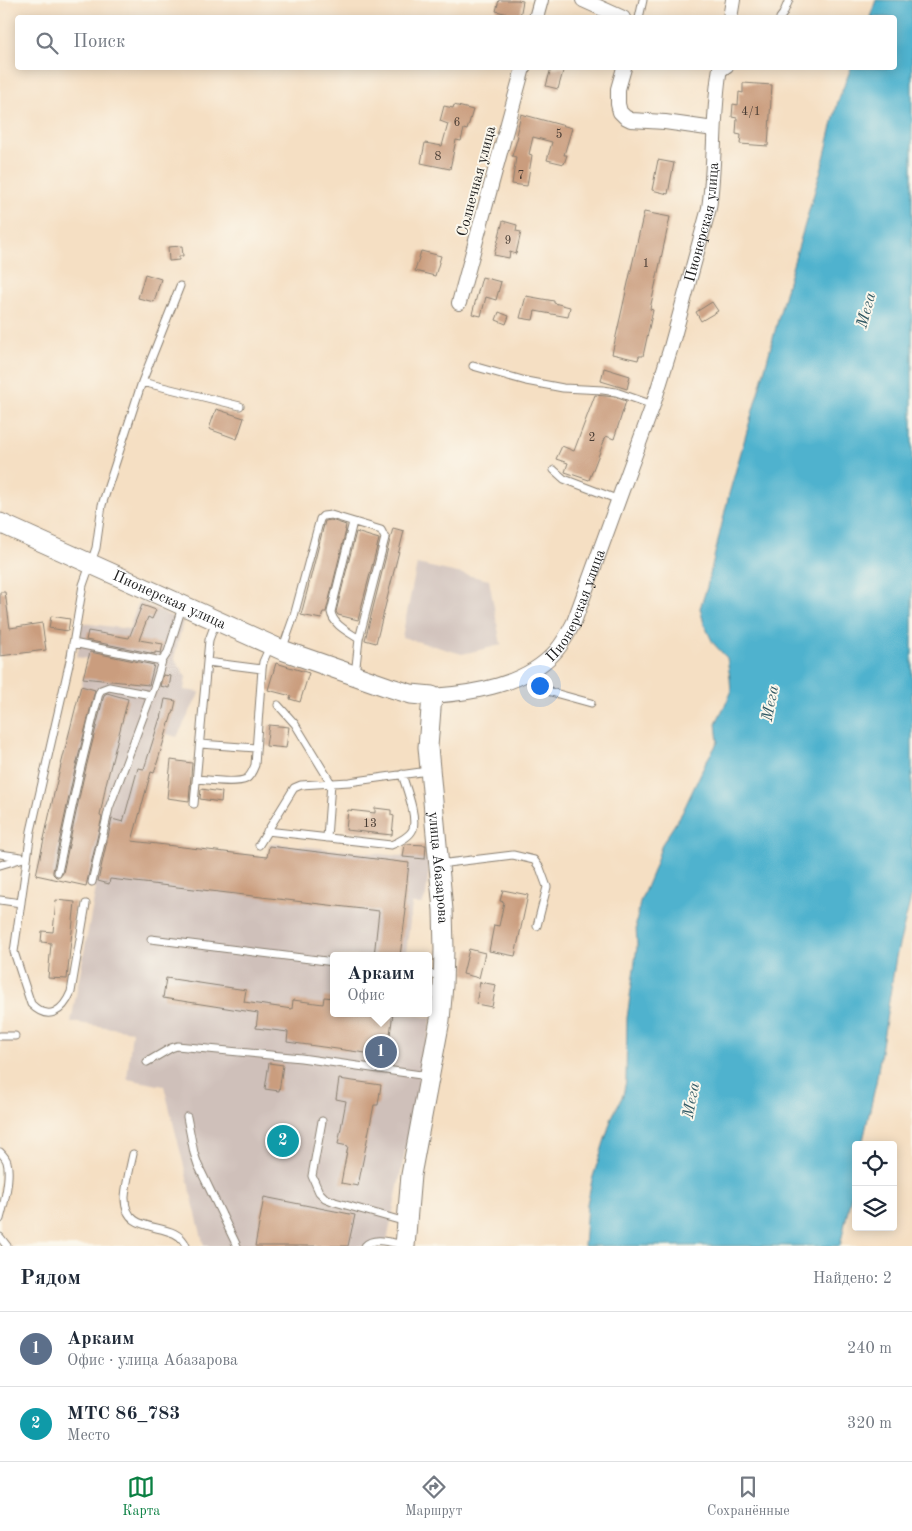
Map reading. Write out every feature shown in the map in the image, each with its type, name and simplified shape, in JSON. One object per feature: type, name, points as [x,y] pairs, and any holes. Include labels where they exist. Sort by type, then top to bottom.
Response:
[{"type":"street","points":[[537,15],[541,0]]},
{"type":"street","points":[[583,0],[616,15]]},
{"type":"street","points":[[730,15],[733,0]]},
{"type":"street","name":"Солнечная улица","points":[[460,303],[522,70]]},
{"type":"street","points":[[623,70],[618,89],[618,104],[620,112],[625,117],[631,120],[665,122],[714,129]]},
{"type":"street","name":"Пионерская улица","points":[[0,523],[276,647],[411,694],[450,695],[498,685],[527,674],[547,660],[566,638],[581,605],[653,405],[709,208],[712,188],[715,107],[723,70]]},
{"type":"street","name":"улица Абазарова","points":[[405,1246],[411,1175],[440,1020],[436,975],[444,930],[428,747],[432,696]]},
{"type":"lane","points":[[640,15],[643,0]]},
{"type":"lane","points":[[782,15],[789,0]]},
{"type":"lane","points":[[86,904],[71,992],[67,1002],[60,1009],[52,1013],[44,1013],[37,1010],[31,1004],[14,952],[31,831],[73,644],[83,585],[98,537],[102,505],[142,382],[180,286]]},
{"type":"lane","points":[[473,366],[526,381],[563,388],[616,392],[653,405]]},
{"type":"lane","points":[[142,382],[240,406]]},
{"type":"lane","points":[[554,470],[564,479],[619,500]]},
{"type":"lane","points":[[196,779],[239,781],[246,779],[255,765],[263,662],[276,647],[294,616],[320,519],[327,514],[381,530],[385,538],[359,639],[355,676]]},
{"type":"lane","points":[[353,522],[331,616],[336,623],[359,639]]},
{"type":"lane","points":[[92,882],[109,808],[162,660],[168,652],[182,606]]},
{"type":"lane","points":[[194,804],[209,640],[216,621]]},
{"type":"lane","points":[[73,644],[162,660]]},
{"type":"lane","points":[[207,662],[262,669]]},
{"type":"lane","points":[[527,674],[551,692],[590,703]]},
{"type":"lane","points":[[58,872],[99,694],[102,690],[109,687],[151,695]]},
{"type":"lane","points":[[278,705],[295,724],[331,783],[327,838]]},
{"type":"lane","points":[[200,744],[256,748]]},
{"type":"lane","points":[[259,844],[294,788],[301,785],[430,771]]},
{"type":"lane","points":[[267,831],[391,845],[410,834],[413,824],[411,803],[402,774]]},
{"type":"lane","points":[[0,854],[27,857]]},
{"type":"lane","points":[[438,864],[513,855],[534,860],[540,868],[547,887],[538,926]]},
{"type":"lane","points":[[0,865],[27,857]]},
{"type":"lane","points":[[0,900],[21,903]]},
{"type":"lane","points":[[151,940],[330,962]]},
{"type":"lane","points":[[0,1036],[15,1036]]},
{"type":"lane","points":[[147,1062],[177,1046],[301,1058],[430,1076]]},
{"type":"lane","points":[[187,1117],[198,1165],[237,1246]]},
{"type":"lane","points":[[322,1121],[312,1176],[319,1192],[325,1198],[335,1202],[406,1222]]},
{"type":"lane","points":[[0,1152],[5,1156],[8,1171],[0,1219]]},
{"type":"lane","points":[[133,1154],[125,1198],[128,1212],[132,1218],[142,1224],[175,1234],[180,1237],[186,1246]]},
{"type":"lane","points":[[0,1237],[7,1246]]},
{"type":"lane","points":[[364,1246],[369,1241],[374,1240],[405,1246]]},
{"type":"shaded area","points":[[417,564],[489,580],[501,645],[462,654],[402,637]]},
{"type":"shaded area","points":[[139,601],[183,622],[174,658],[186,677],[184,690],[200,692],[177,737],[166,734],[154,773],[151,772],[136,826],[124,822],[120,839],[267,857],[269,843],[430,859],[426,896],[422,904],[412,904],[406,952],[330,952],[330,1017],[432,1018],[386,1246],[204,1246],[164,1086],[127,1079],[132,1031],[71,1022],[96,888],[36,875],[55,789],[88,659],[77,657],[82,623],[129,629]]},
{"type":"water","name":"Мега","points":[[876,0],[912,0],[912,894],[896,957],[876,1083],[863,1141],[852,1141],[852,1192],[840,1246],[584,1246],[587,1204],[592,1180],[612,1117],[623,1095],[626,1081],[627,1018],[637,947],[636,924],[640,902],[662,844],[682,813],[707,760],[718,742],[716,723],[731,693],[727,658],[713,643],[704,624],[700,608],[707,587],[729,494],[823,163],[838,101],[850,70],[897,70],[897,15],[871,15]]},
{"type":"building","points":[[499,0],[523,1],[520,15],[496,11]]},
{"type":"building","points":[[550,70],[563,70],[558,89],[546,86]]},
{"type":"building","points":[[743,83],[772,85],[768,146],[740,144],[741,135],[736,134],[737,118],[732,117],[733,104],[738,105],[739,92],[743,93]]},
{"type":"building","points":[[454,105],[473,110],[467,130],[464,129],[461,141],[456,140],[450,169],[421,163],[425,143],[442,146],[448,124],[440,121],[444,106],[453,108]]},
{"type":"building","points":[[521,114],[572,128],[564,155],[567,155],[564,164],[547,160],[552,142],[533,137],[529,154],[532,155],[527,186],[512,184],[516,157],[512,156],[518,136],[516,135]]},
{"type":"building","points":[[658,160],[674,163],[668,194],[652,190]]},
{"type":"building","points":[[644,212],[670,217],[650,309],[653,310],[643,356],[639,356],[638,360],[612,354]]},
{"type":"building","points":[[503,221],[517,225],[516,231],[521,232],[516,254],[510,252],[509,258],[494,255]]},
{"type":"building","points":[[182,246],[183,256],[179,256],[179,260],[169,261],[168,247]]},
{"type":"building","points":[[421,251],[441,256],[435,276],[415,271]]},
{"type":"building","points":[[145,274],[161,279],[154,302],[138,298]]},
{"type":"building","points":[[482,277],[501,282],[496,300],[486,297],[481,316],[472,314]]},
{"type":"building","points":[[526,296],[554,301],[554,303],[570,307],[568,317],[535,311],[533,320],[520,318]]},
{"type":"building","points":[[712,302],[718,311],[701,321],[696,312]]},
{"type":"building","points":[[499,312],[509,316],[506,324],[496,320]]},
{"type":"building","points":[[604,368],[630,376],[627,389],[601,381]]},
{"type":"building","points":[[595,395],[615,397],[626,401],[614,439],[606,436],[589,480],[565,472],[568,463],[556,459],[562,446],[574,451]]},
{"type":"building","points":[[216,409],[244,418],[237,439],[209,429]]},
{"type":"building","points":[[331,520],[346,525],[346,530],[326,612],[323,612],[321,619],[301,615],[325,521]]},
{"type":"building","points":[[393,528],[404,531],[376,643],[365,640]]},
{"type":"building","points":[[356,532],[379,539],[358,620],[338,615],[336,612]]},
{"type":"building","points":[[0,592],[5,592],[10,628],[42,623],[46,650],[0,656]]},
{"type":"building","points":[[142,605],[156,610],[152,619],[148,617],[139,640],[163,644],[161,653],[155,652],[155,654],[86,640],[88,631],[129,638]]},
{"type":"building","points":[[51,616],[70,619],[68,631],[49,628]]},
{"type":"building","points":[[90,652],[154,665],[149,685],[83,678]]},
{"type":"building","points":[[276,663],[309,673],[300,702],[290,699],[291,696],[268,690]]},
{"type":"building","points":[[163,675],[171,676],[169,688],[160,686]]},
{"type":"building","points":[[81,686],[95,690],[73,778],[53,871],[56,877],[60,877],[63,873],[104,695],[107,693],[128,699],[106,784],[100,816],[102,817],[86,886],[36,875]]},
{"type":"building","points":[[165,699],[176,701],[154,773],[151,772],[132,841],[267,857],[269,846],[409,863],[401,952],[374,952],[379,911],[110,879],[109,884],[98,881],[112,819],[123,822],[138,768],[144,769],[161,719]]},
{"type":"building","points":[[269,725],[289,727],[286,748],[266,746]]},
{"type":"building","points":[[171,760],[192,763],[189,801],[167,798]]},
{"type":"building","points":[[201,789],[222,792],[221,802],[200,799]]},
{"type":"building","points":[[375,808],[391,810],[391,815],[394,816],[392,835],[346,830],[348,810],[375,813]]},
{"type":"building","points":[[405,844],[426,845],[425,859],[403,857]]},
{"type":"building","points":[[503,890],[528,895],[515,956],[489,951],[494,925],[499,926],[504,902],[500,901]]},
{"type":"building","points":[[56,900],[75,902],[67,979],[48,978],[51,943],[41,942],[42,931],[53,932]]},
{"type":"building","points":[[469,949],[485,953],[479,978],[463,974]]},
{"type":"building","points":[[166,978],[246,990],[244,1002],[292,1009],[293,1000],[323,1004],[324,997],[330,998],[330,1017],[392,1017],[387,1056],[287,1042],[288,1032],[256,1028],[258,1013],[163,998]]},
{"type":"building","points":[[480,982],[496,985],[492,1007],[476,1004]]},
{"type":"building","points":[[269,1063],[283,1065],[279,1091],[265,1089]]},
{"type":"building","points":[[339,1079],[381,1085],[378,1105],[374,1105],[358,1186],[341,1183],[348,1146],[338,1144],[346,1101],[336,1099]]},
{"type":"building","points":[[264,1197],[355,1215],[348,1246],[255,1246]]},
{"type":"place","name":"Аркаим","points":[[381,1052]]},
{"type":"place","name":"МТС 86_783","points":[[283,1141]]}]
